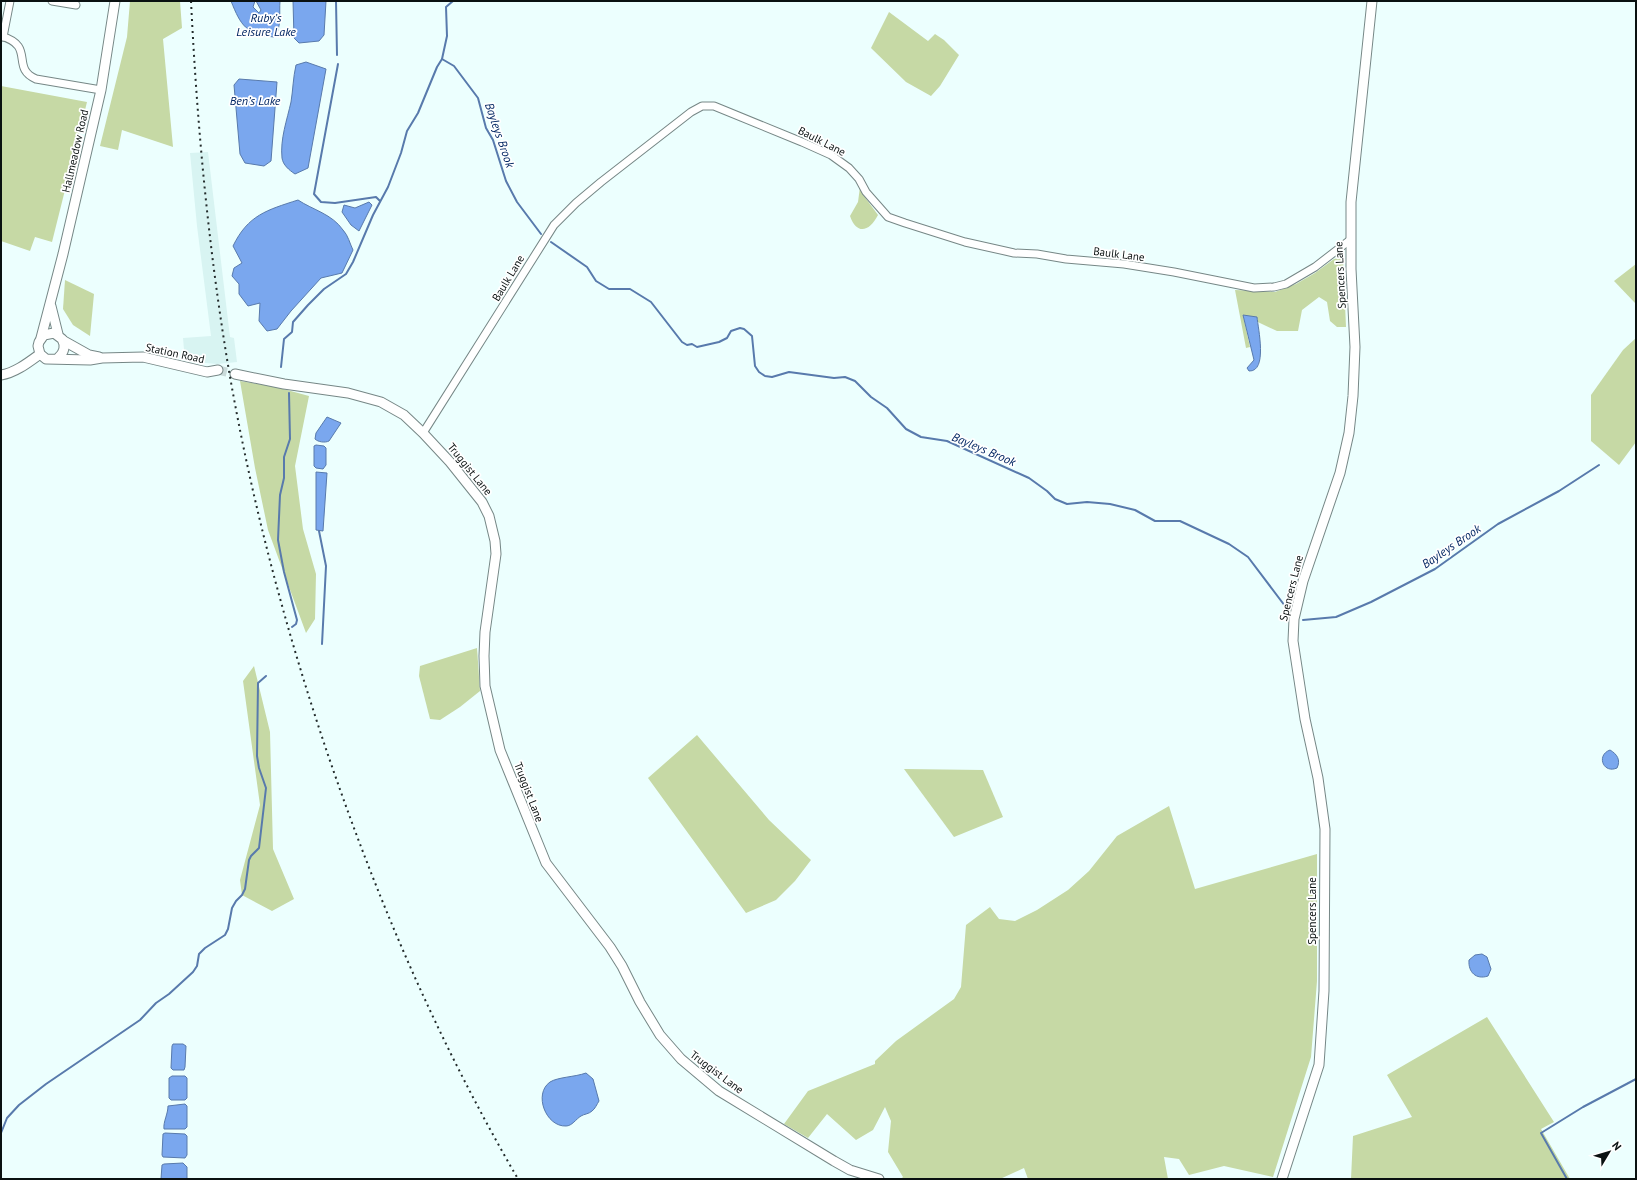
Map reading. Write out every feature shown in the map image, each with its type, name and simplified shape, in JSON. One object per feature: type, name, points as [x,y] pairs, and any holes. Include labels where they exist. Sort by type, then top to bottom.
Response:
[{"type":"street","points":[[10,1],[2,36],[15,41],[19,46],[26,72],[29,76],[36,79],[101,90]]},
{"type":"street","points":[[52,1],[76,5]]},
{"type":"street","name":"Hallmeadow Road","points":[[41,338],[101,90],[115,1]]},
{"type":"street","name":"Spencers Lane","points":[[1282,1179],[1319,1065],[1324,991],[1325,829],[1318,778],[1305,719],[1293,641],[1294,619],[1303,581],[1340,473],[1349,433],[1353,396],[1355,347],[1350,240],[1351,202],[1372,1]]},
{"type":"street","name":"Baulk Lane","points":[[423,433],[554,225],[576,203],[639,151],[691,112],[702,106],[714,106],[831,155],[849,168],[859,180],[866,192],[888,217],[905,224],[965,242],[1014,253],[1037,254],[1066,260],[1124,264],[1254,288],[1274,287],[1286,284],[1315,267],[1350,240]]},
{"type":"street","name":"Hallmeadow Road","points":[[50,304],[61,338]]},
{"type":"street","points":[[1,375],[28,363],[40,354],[38,346],[41,338],[47,333],[61,338],[63,352],[58,358]]},
{"type":"street","name":"Station Road","points":[[61,338],[90,355],[102,358]]},
{"type":"street","name":"Station Road","points":[[40,354],[46,359],[58,358],[90,360],[102,358],[143,357],[207,372],[218,370]]},
{"type":"street","name":"Truggist Lane","points":[[235,374],[284,384],[348,393],[381,402],[404,415],[450,462],[482,502],[489,516],[495,541],[496,554],[485,632],[485,686],[500,750],[546,863],[610,947],[660,1035],[681,1059],[719,1091],[834,1161],[850,1170],[879,1179]]},
{"type":"shaded area","points":[[208,152],[230,337],[234,338],[237,362],[217,364],[185,361],[183,338],[211,336],[197,226],[190,153]]},
{"type":"green space","points":[[130,1],[180,1],[182,28],[163,39],[173,147],[122,130],[118,150],[100,146],[127,37]]},
{"type":"green space","points":[[889,12],[928,41],[935,34],[944,40],[959,55],[940,86],[931,96],[906,82],[871,48]]},
{"type":"green space","points":[[1,86],[87,102],[52,242],[35,237],[30,251],[1,241]]},
{"type":"green space","points":[[860,187],[864,196],[878,215],[871,225],[864,229],[856,227],[850,216],[858,202]]},
{"type":"green space","points":[[1343,257],[1346,327],[1337,327],[1330,321],[1327,302],[1319,297],[1302,310],[1298,331],[1277,331],[1243,315],[1250,347],[1246,348],[1235,290],[1275,292],[1296,284],[1315,273],[1334,259]]},
{"type":"green space","points":[[1636,264],[1636,304],[1614,281]]},
{"type":"green space","points":[[65,280],[94,294],[90,336],[73,325],[63,309]]},
{"type":"green space","points":[[1636,338],[1636,442],[1619,465],[1591,441],[1591,395],[1623,350]]},
{"type":"green space","points":[[240,381],[276,387],[309,396],[295,466],[303,529],[316,574],[315,619],[306,633],[268,530],[255,468]]},
{"type":"green space","points":[[477,648],[480,691],[460,707],[440,720],[430,719],[419,676],[420,666]]},
{"type":"green space","points":[[254,666],[270,732],[273,849],[294,899],[272,911],[242,895],[240,880],[260,805],[243,681]]},
{"type":"green space","points":[[697,735],[769,820],[811,860],[795,881],[776,900],[746,913],[648,778]]},
{"type":"green space","points":[[904,769],[983,770],[1003,817],[954,837]]},
{"type":"green space","points":[[1169,806],[1195,889],[1317,854],[1317,981],[1311,1057],[1273,1177],[1224,1166],[1189,1175],[1179,1159],[1164,1157],[1168,1179],[1028,1179],[1024,1168],[1000,1179],[901,1179],[903,1177],[888,1152],[891,1121],[885,1107],[873,1130],[856,1140],[827,1114],[808,1138],[784,1124],[808,1091],[875,1064],[875,1061],[896,1041],[954,999],[961,987],[966,925],[990,907],[999,919],[1015,921],[1037,910],[1068,890],[1089,871],[1117,836]]},
{"type":"green space","points":[[1487,1017],[1554,1122],[1541,1129],[1570,1179],[1351,1179],[1353,1136],[1412,1117],[1387,1075]]},
{"type":"water","name":"Ruby’s Leisure Lake","points":[[231,1],[255,1],[253,7],[259,13],[261,10],[256,1],[280,1],[280,20],[277,34],[274,37],[265,36],[251,31],[238,17]]},
{"type":"water","points":[[293,1],[326,1],[324,35],[319,41],[299,43],[294,38]]},
{"type":"water","points":[[306,62],[326,69],[308,168],[295,174],[284,163],[282,158],[282,144],[291,102],[296,65]]},
{"type":"water","name":"Ben’s Lake","points":[[239,79],[277,82],[271,161],[264,166],[245,163],[240,154],[234,85]]},
{"type":"water","points":[[298,200],[328,216],[339,225],[346,234],[353,250],[342,273],[321,278],[277,329],[267,331],[259,321],[260,303],[248,306],[239,294],[239,284],[232,276],[234,268],[242,263],[233,246],[245,227],[252,220],[277,207]]},
{"type":"water","points":[[369,202],[372,205],[359,231],[351,225],[342,212],[344,205],[355,208]]},
{"type":"water","points":[[1243,315],[1257,317],[1260,339],[1260,357],[1258,365],[1255,369],[1249,371],[1247,368],[1254,360]]},
{"type":"water","points":[[327,417],[341,423],[329,441],[326,442],[316,440],[316,433]]},
{"type":"water","points":[[314,446],[324,446],[326,448],[326,465],[323,469],[316,468],[314,466]]},
{"type":"water","points":[[316,472],[327,473],[323,531],[316,530]]},
{"type":"water","points":[[1610,750],[1615,753],[1618,758],[1619,762],[1617,768],[1608,768],[1603,763],[1603,756]]},
{"type":"water","points":[[1482,954],[1487,957],[1491,969],[1488,976],[1480,977],[1476,976],[1471,971],[1469,960],[1475,955]]},
{"type":"water","points":[[173,1044],[183,1044],[186,1046],[184,1070],[173,1070],[171,1068]]},
{"type":"water","points":[[586,1073],[593,1079],[599,1101],[591,1112],[581,1116],[572,1124],[568,1126],[559,1125],[548,1116],[544,1109],[542,1101],[545,1087],[553,1080]]},
{"type":"water","points":[[172,1076],[185,1076],[187,1078],[187,1098],[185,1100],[171,1100],[169,1098],[169,1078]]},
{"type":"water","points":[[185,1104],[187,1106],[187,1127],[185,1129],[164,1129],[168,1106]]},
{"type":"water","points":[[163,1134],[185,1134],[187,1136],[187,1155],[185,1158],[163,1157]]},
{"type":"water","points":[[183,1163],[187,1167],[187,1179],[161,1179],[162,1165]]},
{"type":"waterway","points":[[336,1],[337,55]]},
{"type":"waterway","points":[[281,367],[284,339],[292,332],[293,322],[324,289],[346,274],[353,262],[373,215],[388,187],[401,153],[407,131],[418,113],[437,67],[442,59],[447,36],[446,7],[453,1]]},
{"type":"waterway","name":"Bayleys Brook","points":[[442,59],[454,66],[478,98],[486,128],[493,140],[506,181],[517,202],[541,234]]},
{"type":"waterway","points":[[338,64],[314,194],[321,202],[335,203],[376,197],[380,201]]},
{"type":"waterway","name":"Bayleys Brook","points":[[551,242],[587,267],[596,281],[609,289],[630,289],[651,302],[682,342],[687,345],[692,344],[697,347],[719,342],[727,338],[731,331],[740,328],[744,329],[752,336],[755,366],[759,372],[765,376],[772,377],[789,372],[834,378],[845,377],[855,381],[871,397],[887,408],[906,429],[921,437],[947,441],[1029,478],[1055,499],[1067,504],[1087,502],[1110,504],[1135,510],[1155,521],[1180,521],[1229,544],[1248,557],[1285,606],[1287,621]]},
{"type":"waterway","points":[[289,393],[290,439],[284,457],[284,478],[280,495],[278,540],[284,572],[297,620],[296,624],[292,627]]},
{"type":"waterway","name":"Bayleys Brook","points":[[1303,620],[1336,617],[1371,602],[1435,569],[1498,524],[1559,491],[1599,465]]},
{"type":"waterway","points":[[319,531],[326,566],[322,644]]},
{"type":"waterway","points":[[1,1133],[7,1118],[19,1105],[46,1084],[140,1020],[156,1003],[169,994],[193,972],[197,966],[199,954],[205,948],[225,935],[228,929],[232,908],[245,889],[249,860],[259,848],[266,788],[259,768],[257,756],[258,683],[266,676]]},
{"type":"waterway","points":[[1567,1179],[1541,1133],[1583,1107],[1636,1079]]},
{"type":"tunnel","points":[[218,370],[235,374]]},
{"type":"railway","points":[[191,1],[196,92],[204,184],[221,320],[228,365],[247,462],[282,607],[326,749],[366,860],[388,915],[411,969],[461,1075],[518,1179]]}]
